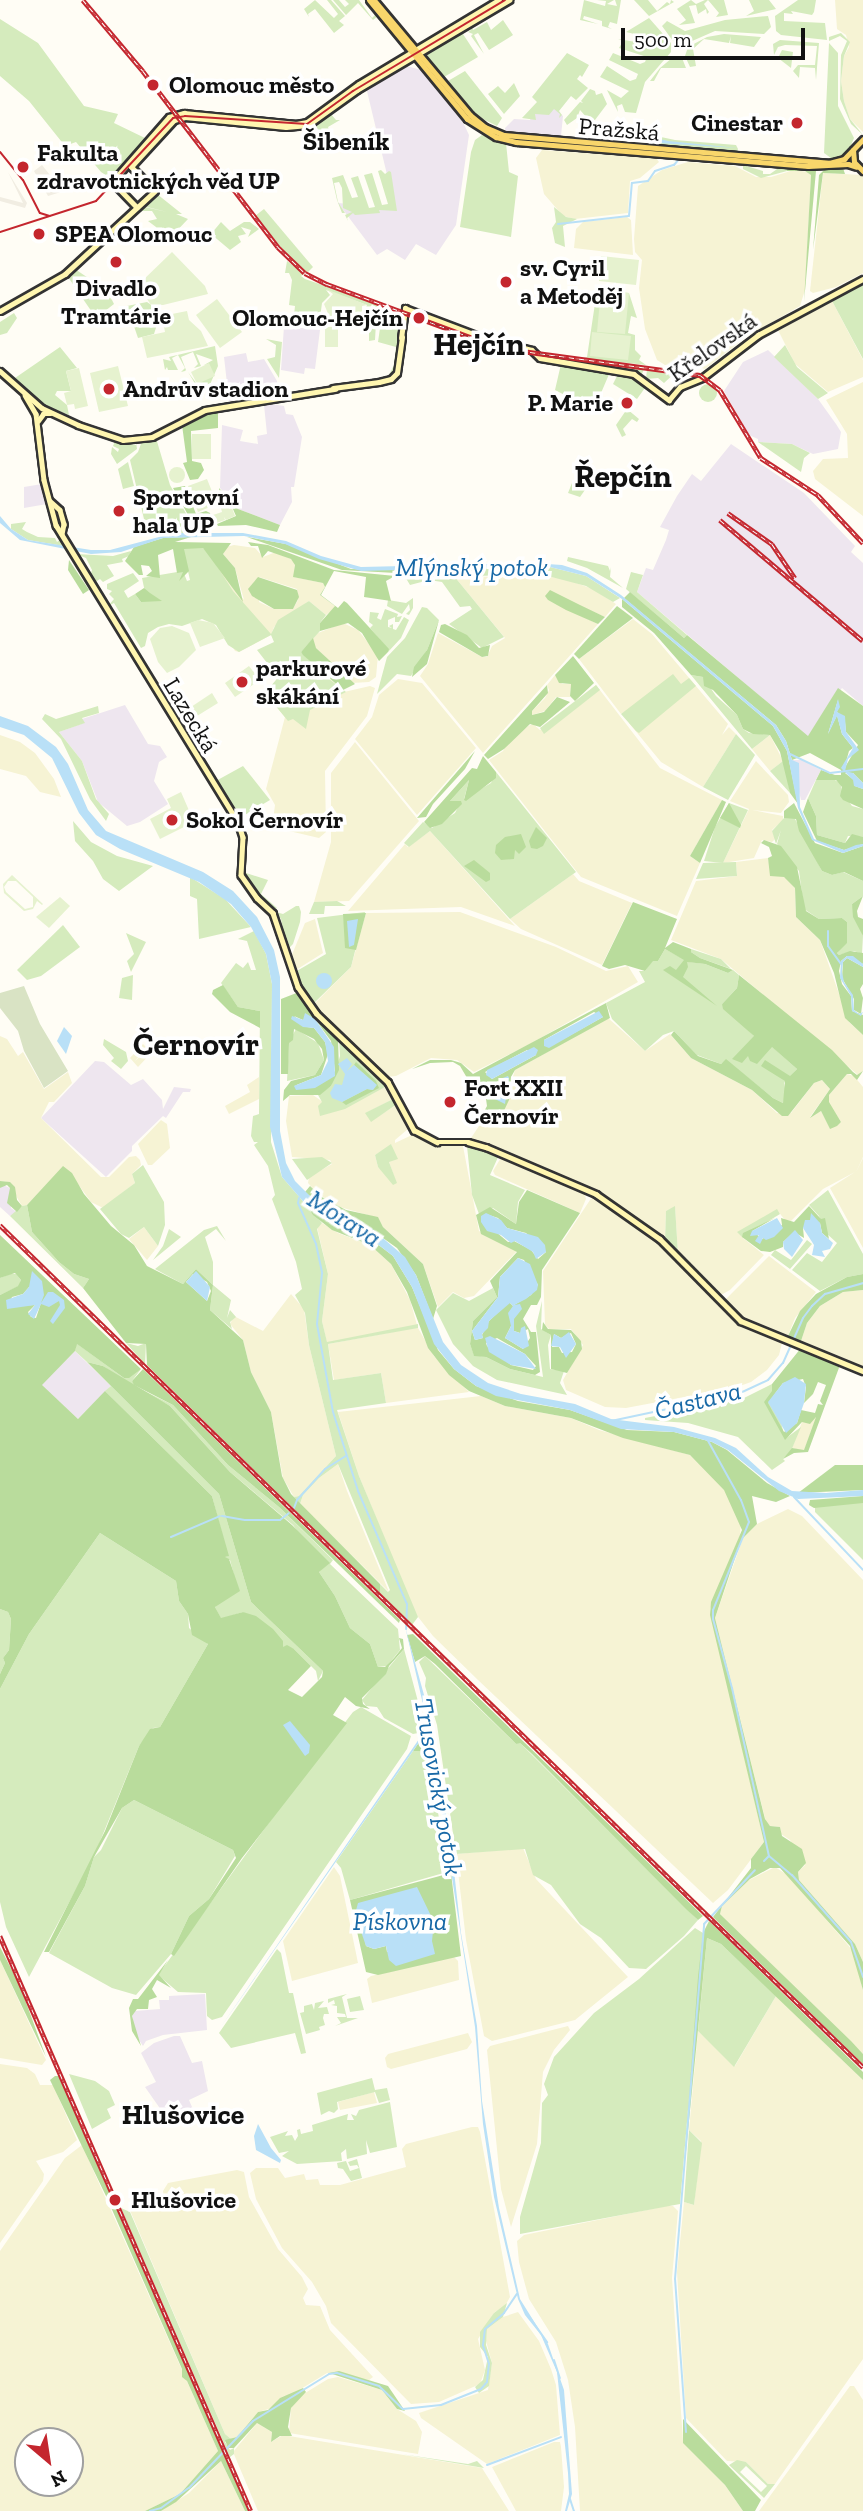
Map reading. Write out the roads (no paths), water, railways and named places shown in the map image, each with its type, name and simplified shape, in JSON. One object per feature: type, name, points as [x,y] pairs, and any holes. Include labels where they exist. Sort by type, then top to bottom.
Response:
[{"type":"main road","points":[[371,0],[415,52]]},
{"type":"main road","points":[[384,75],[432,40],[499,0]]},
{"type":"main road","points":[[310,123],[349,91],[401,59],[448,36],[509,0]]},
{"type":"main road","points":[[401,36],[415,43],[432,40]]},
{"type":"main road","points":[[401,36],[405,50],[401,59]]},
{"type":"main road","name":"Pražská","points":[[415,52],[427,71],[472,124],[506,140],[808,166],[848,164],[860,169]]},
{"type":"main road","name":"Pražská","points":[[415,52],[475,120],[493,132],[508,136],[827,163],[844,159],[863,139]]},
{"type":"main road","points":[[137,208],[115,184],[169,120],[184,113],[296,124],[310,123],[353,93],[410,63],[427,71]]},
{"type":"main road","points":[[0,311],[65,274],[156,189],[131,167],[169,120]]},
{"type":"main road","points":[[854,147],[852,158],[860,169]]},
{"type":"main road","name":"Křelovská","points":[[335,389],[394,377],[398,370],[405,308],[492,340],[530,349],[541,359],[634,374],[669,400],[680,387],[702,378],[776,324],[863,279]]},
{"type":"main road","points":[[0,372],[42,408],[117,439],[147,438],[201,411],[335,389]]},
{"type":"main road","points":[[266,400],[335,389]]},
{"type":"main road","points":[[25,395],[36,414],[49,501],[60,528]]},
{"type":"main road","points":[[36,414],[42,408]]},
{"type":"main road","points":[[38,423],[42,408]]},
{"type":"main road","points":[[38,423],[43,414],[55,415]]},
{"type":"main road","points":[[53,508],[61,510],[60,528]]},
{"type":"main road","name":"Lazecká","points":[[60,528],[67,545],[237,821],[243,837],[241,875],[257,898],[271,910],[290,970],[304,997],[339,1037],[388,1082],[407,1120],[417,1133],[437,1142],[468,1142],[486,1147],[596,1194],[660,1239],[741,1321],[863,1371]]},
{"type":"water","points":[[646,136],[737,148],[643,142],[642,139]]},
{"type":"water","name":"Mlýnský potok","points":[[0,516],[11,529],[28,540],[91,550],[110,550],[174,533],[243,533],[286,541],[321,556],[361,567],[532,563],[562,565],[587,573],[621,595],[776,725],[786,741],[792,760],[799,763],[800,807],[814,839],[844,850],[856,845],[863,846],[843,853],[812,840],[798,808],[787,751],[773,726],[622,599],[586,576],[546,566],[361,571],[319,559],[285,544],[244,536],[163,538],[121,552],[91,554],[20,540],[0,523]]},
{"type":"water","points":[[838,699],[840,707],[837,712],[845,716],[846,732],[859,750],[848,759],[845,771],[853,773],[863,783],[863,789],[854,786],[853,780],[841,768],[853,748],[842,734],[837,716],[828,734]]},
{"type":"water","name":"Morava","points":[[0,716],[28,726],[56,747],[68,764],[88,810],[106,831],[203,872],[233,891],[257,917],[274,950],[280,977],[280,1131],[286,1163],[295,1181],[312,1198],[371,1228],[405,1257],[416,1275],[443,1342],[461,1365],[488,1383],[521,1394],[575,1404],[611,1419],[674,1427],[715,1438],[736,1448],[768,1477],[792,1491],[826,1493],[863,1490],[863,1496],[798,1499],[779,1491],[728,1450],[712,1442],[674,1432],[621,1429],[570,1410],[496,1396],[476,1386],[454,1369],[434,1344],[412,1287],[393,1256],[367,1236],[308,1207],[282,1177],[270,1127],[272,984],[266,954],[251,927],[231,904],[199,882],[120,849],[96,835],[79,813],[52,758],[24,735],[0,727]]},
{"type":"water","points":[[358,919],[354,945],[349,947],[347,921]]},
{"type":"water","points":[[847,956],[853,956],[863,964],[863,967],[847,958],[843,962],[842,972],[844,982],[853,995],[854,1010],[859,1014],[863,1012],[861,1016],[852,1011],[851,996],[840,978],[841,961]]},
{"type":"water","points":[[324,973],[330,975],[330,987],[324,989],[318,987],[316,981],[318,975]]},
{"type":"water","points":[[599,1011],[603,1017],[549,1048],[544,1046],[544,1040]]},
{"type":"water","points":[[305,1013],[315,1019],[334,1047],[335,1076],[315,1088],[296,1090],[294,1086],[321,1075],[328,1061],[325,1042],[314,1028],[303,1027],[291,1019],[292,1016],[303,1020]]},
{"type":"water","points":[[64,1027],[72,1036],[66,1054],[57,1041]]},
{"type":"water","points":[[534,1047],[538,1050],[536,1055],[492,1079],[486,1075],[487,1070]]},
{"type":"water","points":[[347,1058],[352,1064],[347,1071],[354,1065],[377,1085],[373,1090],[367,1089],[342,1102],[332,1098],[330,1093],[335,1084],[342,1085],[345,1074],[338,1064]]},
{"type":"water","points":[[508,1076],[505,1104],[493,1098],[500,1090],[500,1079]]},
{"type":"water","points":[[486,1213],[501,1220],[507,1228],[538,1237],[545,1245],[546,1252],[536,1259],[533,1252],[515,1241],[511,1243],[501,1235],[487,1231],[481,1222],[481,1216]]},
{"type":"water","points":[[811,1213],[820,1223],[822,1233],[833,1243],[830,1249],[822,1251],[825,1257],[812,1255],[814,1245],[803,1228],[805,1220],[810,1220]]},
{"type":"water","points":[[777,1218],[783,1228],[774,1237],[766,1240],[763,1238],[760,1244],[755,1241],[759,1235],[750,1236],[752,1231]]},
{"type":"water","points":[[795,1230],[803,1240],[792,1257],[784,1249],[783,1242]]},
{"type":"water","points":[[518,1258],[530,1264],[538,1285],[537,1290],[514,1305],[520,1304],[522,1309],[514,1319],[514,1331],[520,1333],[525,1326],[529,1346],[523,1349],[505,1338],[511,1326],[508,1313],[513,1306],[510,1303],[489,1321],[488,1328],[482,1334],[483,1338],[475,1340],[472,1331],[498,1297],[500,1277]]},
{"type":"water","points":[[32,1271],[42,1281],[44,1295],[41,1303],[48,1292],[53,1292],[64,1300],[65,1308],[53,1324],[50,1321],[60,1305],[59,1301],[49,1307],[41,1304],[34,1319],[28,1314],[35,1305],[7,1309],[6,1300],[23,1294],[29,1287]]},
{"type":"water","points":[[196,1271],[210,1287],[207,1301],[186,1282]]},
{"type":"water","points":[[569,1332],[576,1344],[566,1358],[560,1347],[551,1346],[554,1334],[561,1338]]},
{"type":"water","points":[[490,1336],[525,1354],[536,1369],[511,1365],[489,1352],[485,1338]]},
{"type":"water","points":[[795,1377],[806,1384],[804,1403],[797,1423],[786,1433],[768,1402],[783,1383]]},
{"type":"water","points":[[405,1626],[432,1724],[461,1933],[477,2026],[482,2101],[499,2208],[520,2299],[548,2344],[564,2390],[572,2494],[567,2511],[568,2473],[557,2372],[541,2335],[525,2315],[518,2299],[494,2197],[483,2124],[475,2027],[429,1728],[218,2031],[428,1726]]},
{"type":"water","points":[[290,1721],[310,1745],[309,1753],[305,1756],[283,1725]]},
{"type":"water","name":"Pískovna","points":[[417,1887],[434,1922],[432,1941],[435,1954],[396,1966],[389,1960],[386,1946],[374,1949],[366,1946],[355,1914],[358,1903]]},
{"type":"water","points":[[258,2124],[281,2160],[280,2163],[256,2150],[254,2136]]},
{"type":"waterway","points":[[558,224],[629,216],[632,183],[648,181],[655,171],[674,165],[679,159]]},
{"type":"waterway","points":[[790,754],[830,773],[863,769]]},
{"type":"waterway","points":[[828,931],[828,946],[841,964]]},
{"type":"waterway","name":"Trusovický potok","points":[[299,1198],[298,1203],[316,1244],[322,1273],[317,1324],[333,1412],[358,1491],[407,1604],[406,1629]]},
{"type":"waterway","name":"Častava","points":[[611,1421],[738,1394],[768,1380],[783,1363],[803,1318],[812,1306],[825,1294],[863,1283]]},
{"type":"waterway","points":[[707,1439],[741,1500],[749,1522],[713,1610],[713,1619],[732,1688],[769,1856],[792,1875],[851,1942],[863,1977]]},
{"type":"waterway","points":[[294,1508],[297,1500],[325,1469],[346,1456]]},
{"type":"waterway","points":[[794,1497],[863,1570]]},
{"type":"waterway","points":[[222,1516],[245,1520],[280,1520],[289,1513]]},
{"type":"waterway","points":[[171,1537],[220,1516]]},
{"type":"waterway","points":[[764,1861],[769,1856]]},
{"type":"waterway","points":[[686,2432],[675,2279],[704,1924],[755,1870]]},
{"type":"waterway","points":[[150,2511],[161,2508],[189,2488],[253,2421],[329,2374],[337,2373],[379,2386],[403,2409],[441,2405],[481,2389],[487,2382],[489,2364],[483,2345],[485,2329],[504,2313],[517,2294]]},
{"type":"waterway","name":"Trusovický potok","points":[[526,2312],[547,2342]]},
{"type":"waterway","name":"Trusovický potok","points":[[554,2360],[560,2378]]},
{"type":"waterway","points":[[487,2465],[561,2437]]},
{"type":"waterway","points":[[570,2499],[574,2511]]},
{"type":"tram line","points":[[0,232],[96,201],[173,118],[185,116],[307,124],[353,91],[505,0]]},
{"type":"tram line","points":[[0,152],[23,180],[40,213],[50,216]]},
{"type":"railway","points":[[83,0],[143,71],[278,247],[305,273],[327,284],[500,348],[700,375],[720,390],[761,458],[818,495],[863,543]]},
{"type":"railway","points":[[728,513],[772,544],[795,578]]},
{"type":"railway","points":[[720,520],[863,641]]},
{"type":"railway","points":[[0,1225],[863,2067]]},
{"type":"railway","points":[[0,1936],[251,2511]]},
{"type":"place","name":"Olomouc město","points":[[153,85]]},
{"type":"place","name":"Cinestar","points":[[797,123]]},
{"type":"place","name":"Fakulta zdravotnických věd UP","points":[[23,167]]},
{"type":"place","name":"SPEA Olomouc","points":[[39,234]]},
{"type":"place","name":"Divadlo Tramtárie","points":[[116,262]]},
{"type":"place","name":"sv. Cyril a Metoděj","points":[[506,282]]},
{"type":"place","name":"Olomouc-Hejčín","points":[[419,318]]},
{"type":"place","name":"Andrův stadion","points":[[109,389]]},
{"type":"place","name":"P. Marie","points":[[627,403]]},
{"type":"place","name":"Sportovní hala UP","points":[[119,511]]},
{"type":"place","name":"parkurové skákání","points":[[242,682]]},
{"type":"place","name":"Sokol Černovír","points":[[172,820]]},
{"type":"place","name":"Fort XXII Černovír","points":[[450,1102]]},
{"type":"place","name":"Hlušovice","points":[[115,2200]]},
{"type":"district","name":"Šibeník","points":[[346,142]]},
{"type":"district","name":"Hejčín","points":[[479,344]]},
{"type":"district","name":"Řepčín","points":[[623,476]]},
{"type":"district","name":"Černovír","points":[[196,1044]]},
{"type":"district","name":"Hlušovice","points":[[183,2115]]}]
